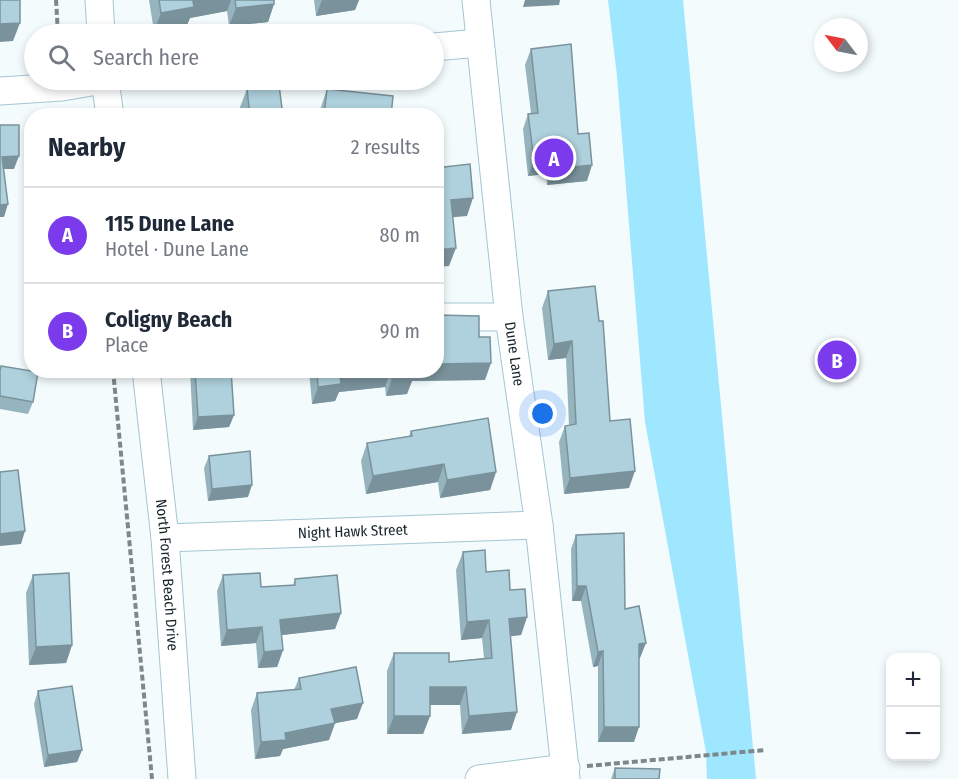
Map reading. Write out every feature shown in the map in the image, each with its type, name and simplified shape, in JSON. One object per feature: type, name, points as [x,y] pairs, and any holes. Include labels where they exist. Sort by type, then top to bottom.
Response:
[{"type":"street","points":[[99,0],[100,24]]},
{"type":"street","name":"Dune Lane","points":[[476,0],[509,317],[539,525],[566,774]]},
{"type":"street","points":[[444,46],[479,43]]},
{"type":"street","points":[[0,91],[24,89]]},
{"type":"street","points":[[106,90],[109,108]]},
{"type":"street","points":[[444,317],[509,317]]},
{"type":"street","name":"North Forest Beach Drive","points":[[147,378],[165,538],[182,779]]},
{"type":"street","name":"Night Hawk Street","points":[[165,538],[539,525]]},
{"type":"street","points":[[479,779],[566,774]]},
{"type":"path","points":[[56,0],[57,24]]},
{"type":"path","points":[[114,378],[152,779]]},
{"type":"path","points":[[566,774],[765,750]]},
{"type":"shaded area","points":[[608,0],[683,0],[756,779],[707,779],[706,752],[645,422],[617,76]]},
{"type":"building","points":[[0,0],[20,0],[20,23],[0,24]]},
{"type":"building","points":[[159,0],[196,0],[193,1],[194,7],[161,13]]},
{"type":"building","points":[[235,0],[274,0],[274,4],[236,8]]},
{"type":"building","points":[[571,44],[578,134],[589,133],[592,165],[553,169],[552,158],[534,160],[528,114],[538,113],[531,49]]},
{"type":"building","points":[[247,90],[280,90],[282,108],[249,108]]},
{"type":"building","points":[[327,90],[393,96],[392,108],[325,108]]},
{"type":"building","points":[[0,125],[19,125],[19,156],[2,157],[8,204],[0,205]]},
{"type":"building","points":[[470,164],[473,198],[451,200],[456,248],[444,249],[444,167]]},
{"type":"building","points":[[595,286],[599,321],[603,321],[610,421],[630,419],[635,471],[570,478],[565,426],[576,424],[572,341],[554,344],[548,291]]},
{"type":"building","points":[[444,315],[479,316],[479,337],[490,337],[491,363],[444,364]]},
{"type":"building","points":[[1,366],[24,370],[24,378],[37,378],[33,402],[0,396]]},
{"type":"building","points":[[196,378],[232,378],[234,415],[198,417]]},
{"type":"building","points":[[317,378],[340,378],[341,384],[318,387]]},
{"type":"building","points":[[488,418],[496,472],[447,480],[444,464],[373,476],[367,443],[412,436],[411,431]]},
{"type":"building","points":[[250,451],[252,485],[212,489],[209,456]]},
{"type":"building","points":[[18,470],[25,531],[0,534],[0,472]]},
{"type":"building","points":[[624,533],[625,609],[639,606],[646,643],[639,644],[639,727],[604,727],[603,651],[598,652],[586,586],[577,586],[576,535]]},
{"type":"building","points":[[485,550],[486,572],[509,570],[510,590],[525,589],[527,617],[509,619],[517,712],[469,716],[466,687],[430,687],[430,716],[394,716],[394,653],[449,653],[449,662],[492,658],[489,620],[467,622],[463,552]]},
{"type":"building","points":[[69,573],[72,645],[36,647],[33,575]]},
{"type":"building","points":[[260,573],[261,587],[295,585],[295,579],[337,575],[341,613],[280,620],[283,650],[264,652],[262,627],[227,630],[223,575]]},
{"type":"building","points":[[356,667],[363,703],[331,709],[335,723],[285,733],[286,740],[261,742],[257,693],[301,689],[299,678]]},
{"type":"building","points":[[72,686],[82,750],[48,755],[38,691]]},
{"type":"building","points":[[615,768],[660,769],[659,779],[615,779]]},
{"type":"place","name":"115 Dune Lane","points":[[554,158]]},
{"type":"place","name":"Coligny Beach","points":[[837,360]]}]
